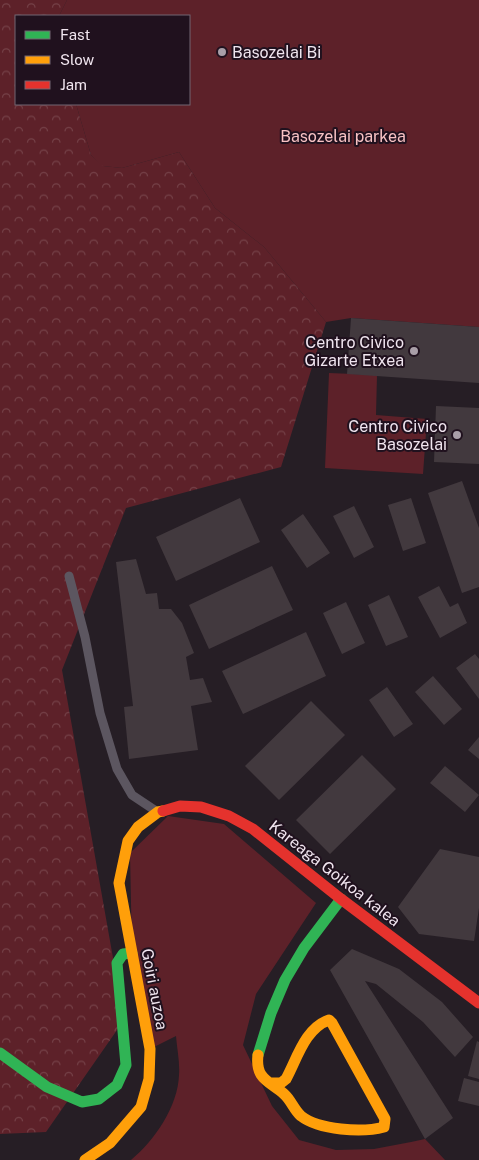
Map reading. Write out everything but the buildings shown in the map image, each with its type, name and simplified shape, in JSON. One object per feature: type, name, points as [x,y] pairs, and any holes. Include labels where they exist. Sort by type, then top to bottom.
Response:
[{"type":"street","name":"Kareaga Goikoa kalea","points":[[158,812],[180,806],[201,807],[229,816],[253,829],[341,899],[479,1003]]},
{"type":"street","name":"Goiri auzoa","points":[[85,1160],[110,1144],[141,1107],[149,1079],[150,1049],[119,883],[128,842],[138,827],[158,812]]},
{"type":"street","points":[[270,1083],[281,1082],[286,1079],[304,1041],[321,1022],[329,1020],[385,1119],[384,1127],[351,1130],[307,1120],[293,1108],[280,1090],[270,1083],[260,1076],[257,1063],[262,1041],[284,981],[310,939],[341,899]]},
{"type":"street","points":[[0,1054],[47,1087],[82,1102],[99,1099],[117,1085],[126,1065],[118,963],[123,954],[132,953]]},
{"type":"lane","points":[[68,576],[85,637],[100,714],[117,769],[132,795],[158,812]]},
{"type":"green space","points":[[0,0],[67,0],[60,15],[15,15],[15,105],[76,105],[91,155],[103,166],[122,168],[179,152],[215,208],[264,247],[326,322],[281,467],[126,508],[62,670],[124,1020],[46,1132],[0,1134]]},
{"type":"green space","name":"Basozelai parkea","points":[[67,0],[479,0],[479,327],[351,318],[326,322],[264,247],[215,208],[179,152],[122,168],[102,166],[91,155],[76,105],[190,105],[190,15],[60,15]]},
{"type":"green space","points":[[329,373],[377,375],[376,415],[427,419],[423,474],[325,468]]},
{"type":"green space","points":[[168,816],[224,824],[316,903],[256,994],[243,1045],[272,1106],[299,1140],[336,1150],[374,1149],[425,1139],[445,1160],[131,1160],[148,1143],[164,1122],[178,1087],[179,1060],[176,1036],[150,1049],[132,953],[130,853]]},
{"type":"traffic: fast","points":[[258,1055],[271,1013],[285,980],[304,948],[341,899]]},
{"type":"traffic: fast","points":[[0,1053],[47,1087],[82,1102],[99,1099],[117,1085],[126,1065],[117,963],[123,954],[132,953]]},
{"type":"traffic: slow","points":[[85,1160],[110,1143],[141,1107],[149,1079],[150,1049],[119,883],[128,841],[138,827],[158,812],[163,811]]},
{"type":"traffic: slow","points":[[258,1055],[259,1069],[264,1079],[286,1096],[296,1111],[309,1121],[329,1127],[353,1130],[384,1127],[385,1119],[329,1020],[321,1024],[308,1037],[286,1079],[281,1083],[270,1083]]},
{"type":"traffic: jam","points":[[163,811],[180,806],[201,807],[229,816],[253,829],[341,899],[479,1003]]},
{"type":"place","name":"Basozelai Bi","points":[[222,52]]},
{"type":"place","name":"Centro Civico Gizarte Etxea","points":[[414,351]]},
{"type":"place","name":"Centro Civico Basozelai","points":[[457,435]]}]
